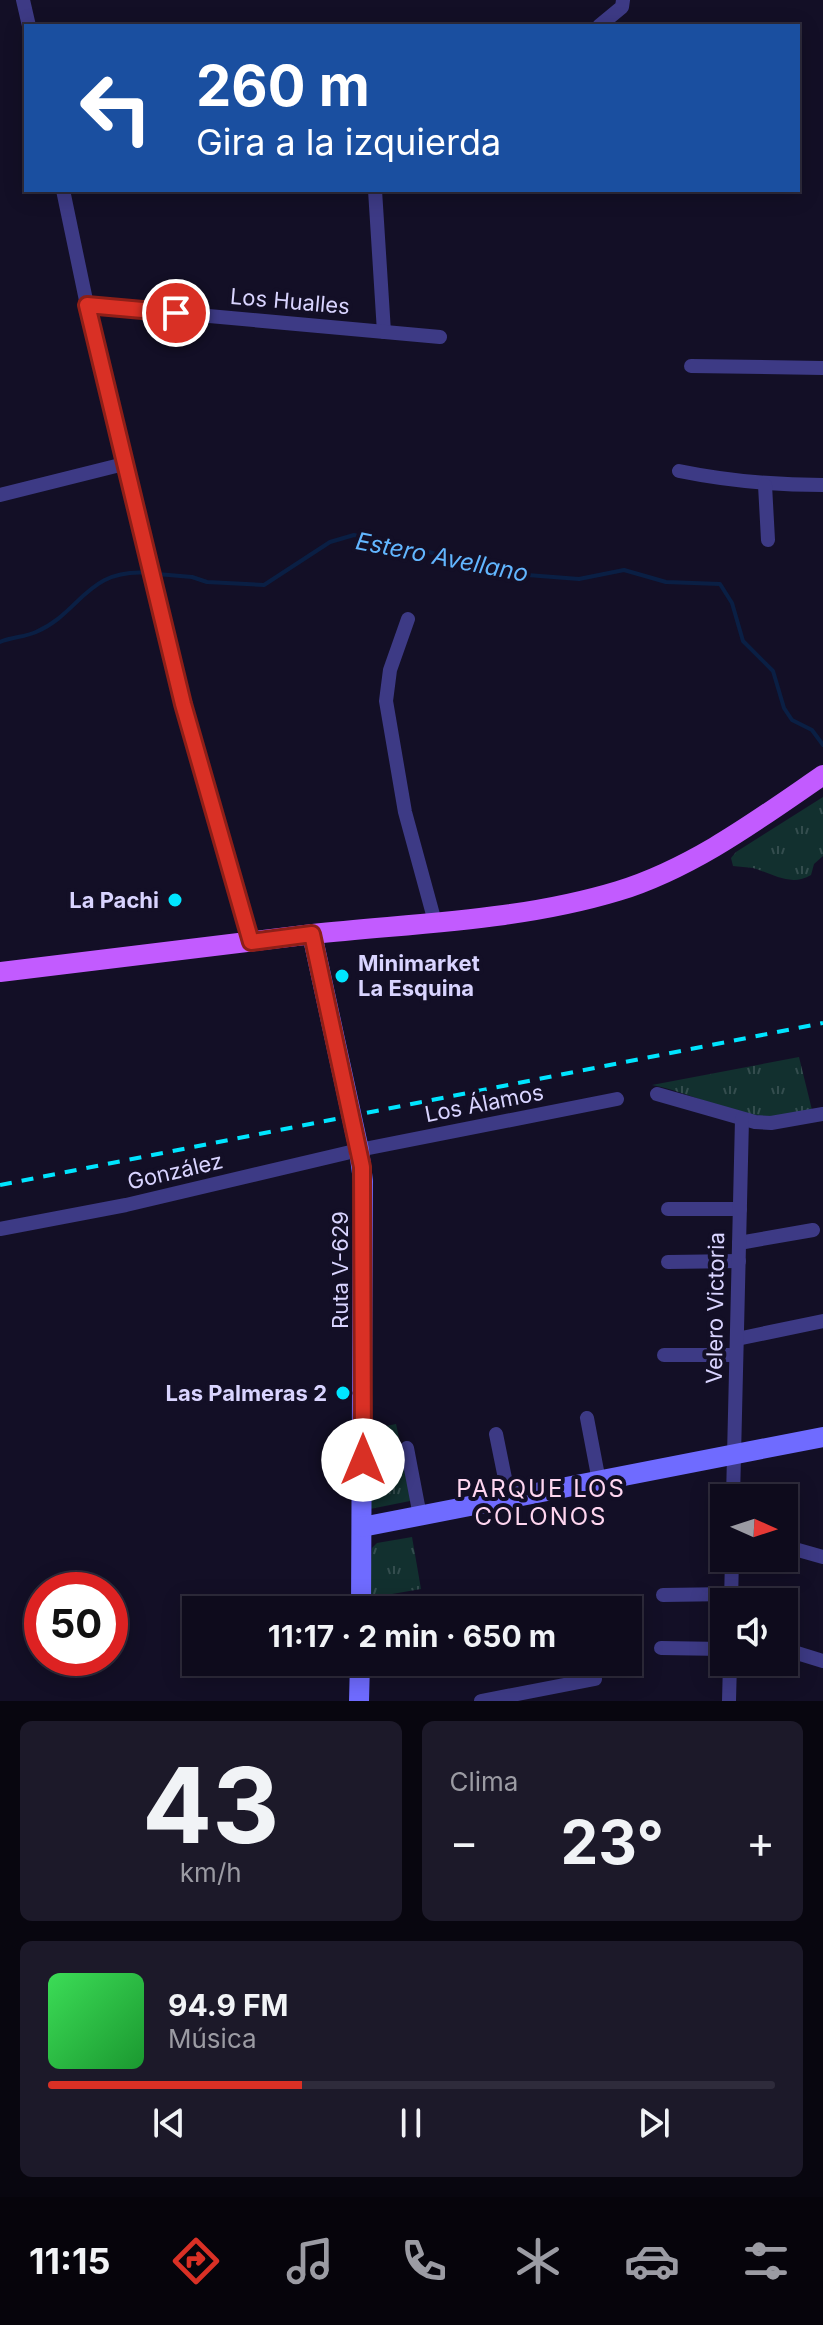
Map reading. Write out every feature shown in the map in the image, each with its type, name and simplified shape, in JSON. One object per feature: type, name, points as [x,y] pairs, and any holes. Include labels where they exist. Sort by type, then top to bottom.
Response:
[{"type":"main road","points":[[0,972],[556,906],[620,890],[681,866],[821,776]]},
{"type":"main road","name":"Ruta V-629","points":[[312,934],[359,1150],[363,1190],[361,1596]]},
{"type":"main road","points":[[362,1527],[823,1437]]},
{"type":"main road","points":[[359,1701],[360,1676]]},
{"type":"street","points":[[23,0],[29,24]]},
{"type":"street","points":[[601,24],[622,7],[623,0]]},
{"type":"street","points":[[63,192],[124,464],[183,704],[251,942]]},
{"type":"street","points":[[375,192],[384,332]]},
{"type":"street","name":"Los Hualles","points":[[87,305],[440,337]]},
{"type":"street","points":[[691,366],[823,368]]},
{"type":"street","points":[[0,495],[124,464]]},
{"type":"street","points":[[679,471],[765,485],[823,485]]},
{"type":"street","points":[[765,485],[768,540]]},
{"type":"street","points":[[408,619],[390,670],[386,701],[405,812],[435,922]]},
{"type":"street","points":[[657,1094],[742,1119],[771,1123],[823,1114]]},
{"type":"street","name":"Los Álamos","points":[[359,1150],[617,1099]]},
{"type":"street","name":"Velero Victoria","points":[[733,1484],[742,1119]]},
{"type":"street","name":"González","points":[[0,1229],[126,1205],[359,1150]]},
{"type":"street","points":[[668,1209],[740,1209]]},
{"type":"street","points":[[739,1243],[813,1230]]},
{"type":"street","points":[[668,1262],[739,1261]]},
{"type":"street","points":[[737,1339],[823,1321]]},
{"type":"street","points":[[664,1355],[736,1355]]},
{"type":"street","points":[[587,1418],[599,1481]]},
{"type":"street","points":[[496,1434],[509,1498]]},
{"type":"street","points":[[407,1448],[420,1516]]},
{"type":"street","points":[[798,1550],[823,1557]]},
{"type":"street","points":[[663,1595],[710,1597]]},
{"type":"street","points":[[661,1648],[710,1649]]},
{"type":"street","points":[[798,1653],[823,1661]]},
{"type":"street","points":[[729,1701],[730,1676]]},
{"type":"street","points":[[481,1701],[595,1679]]},
{"type":"green space","points":[[823,797],[823,856],[814,864],[811,875],[789,880],[753,868],[733,866],[731,858],[736,852]]},
{"type":"green space","points":[[799,1057],[812,1110],[775,1116],[748,1114],[652,1085]]},
{"type":"green space","points":[[396,1424],[412,1496],[410,1501],[370,1509],[372,1429]]},
{"type":"green space","points":[[412,1537],[421,1589],[369,1596],[372,1548],[377,1543]]},
{"type":"waterway","name":"Estero Avellano","points":[[157,574],[192,577],[207,582],[264,585],[330,542],[354,535],[502,573],[579,579],[624,570],[666,582],[720,584],[732,603],[743,641],[773,671],[784,708],[792,720],[812,730],[823,745]]},
{"type":"waterway","name":"Estero Avellano","points":[[0,642],[32,634],[51,624],[86,593],[111,577],[149,573]]},
{"type":"railway","points":[[0,1185],[823,1023]]},
{"type":"place","name":"La Pachi","points":[[175,900]]},
{"type":"place","name":"Minimarket La Esquina","points":[[342,976]]},
{"type":"place","name":"Las Palmeras 2","points":[[343,1393]]},
{"type":"district","name":"PARQUE LOS COLONOS","points":[[541,1502]]},
{"type":"route","points":[[176,313],[87,305],[183,704],[251,942],[312,934],[362,1167],[363,1460]]}]
